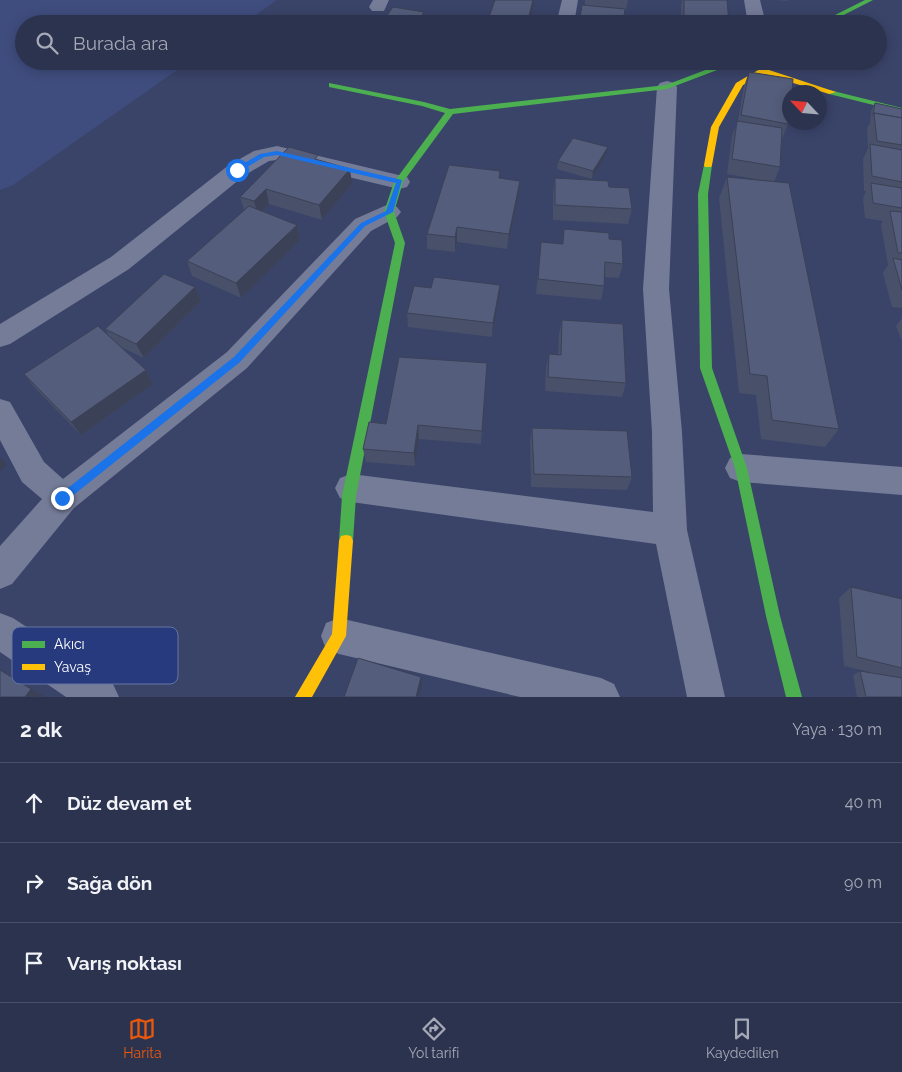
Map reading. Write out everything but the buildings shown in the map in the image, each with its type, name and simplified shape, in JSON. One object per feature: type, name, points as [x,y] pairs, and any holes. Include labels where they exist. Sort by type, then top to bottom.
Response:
[{"type":"street","points":[[567,15],[570,0]]},
{"type":"street","points":[[752,0],[755,15]]},
{"type":"street","points":[[839,15],[870,0]]},
{"type":"street","points":[[332,86],[424,104],[450,112],[667,87],[713,70]]},
{"type":"street","points":[[794,697],[773,616],[742,468],[706,368],[703,194],[715,127],[740,83],[763,71],[853,98],[902,110]]},
{"type":"street","points":[[667,87],[656,289],[667,432],[670,530],[706,697]]},
{"type":"street","points":[[303,697],[339,636],[351,488],[400,243],[389,212],[399,182],[450,112]]},
{"type":"street","points":[[0,337],[120,263],[237,170],[262,156],[277,153],[399,182]]},
{"type":"street","points":[[0,572],[62,498],[237,360],[363,225],[389,212]]},
{"type":"street","points":[[0,411],[33,472],[62,498]]},
{"type":"street","points":[[742,468],[902,481]]},
{"type":"street","points":[[351,488],[670,530]]},
{"type":"street","points":[[0,631],[12,639]]},
{"type":"street","points":[[339,636],[601,697]]},
{"type":"street","points":[[80,684],[100,697]]},
{"type":"water","points":[[0,0],[277,0],[256,15],[15,15],[15,70],[177,70],[13,185],[0,190]]},
{"type":"traffic: fast","points":[[839,15],[870,0]]},
{"type":"traffic: fast","points":[[332,85],[424,104],[450,112],[667,87],[713,70]]},
{"type":"traffic: fast","points":[[832,92],[902,110]]},
{"type":"traffic: fast","points":[[346,541],[349,496],[400,243],[389,212],[399,182],[450,112]]},
{"type":"traffic: fast","points":[[708,165],[703,194],[706,368],[741,468],[773,616],[794,697]]},
{"type":"traffic: slow","points":[[708,165],[715,127],[740,83],[763,71],[832,92]]},
{"type":"traffic: slow","points":[[303,697],[339,636],[346,541]]},
{"type":"route","points":[[62,498],[237,360],[363,225],[389,212],[399,182],[277,153],[262,156],[237,170]]}]
